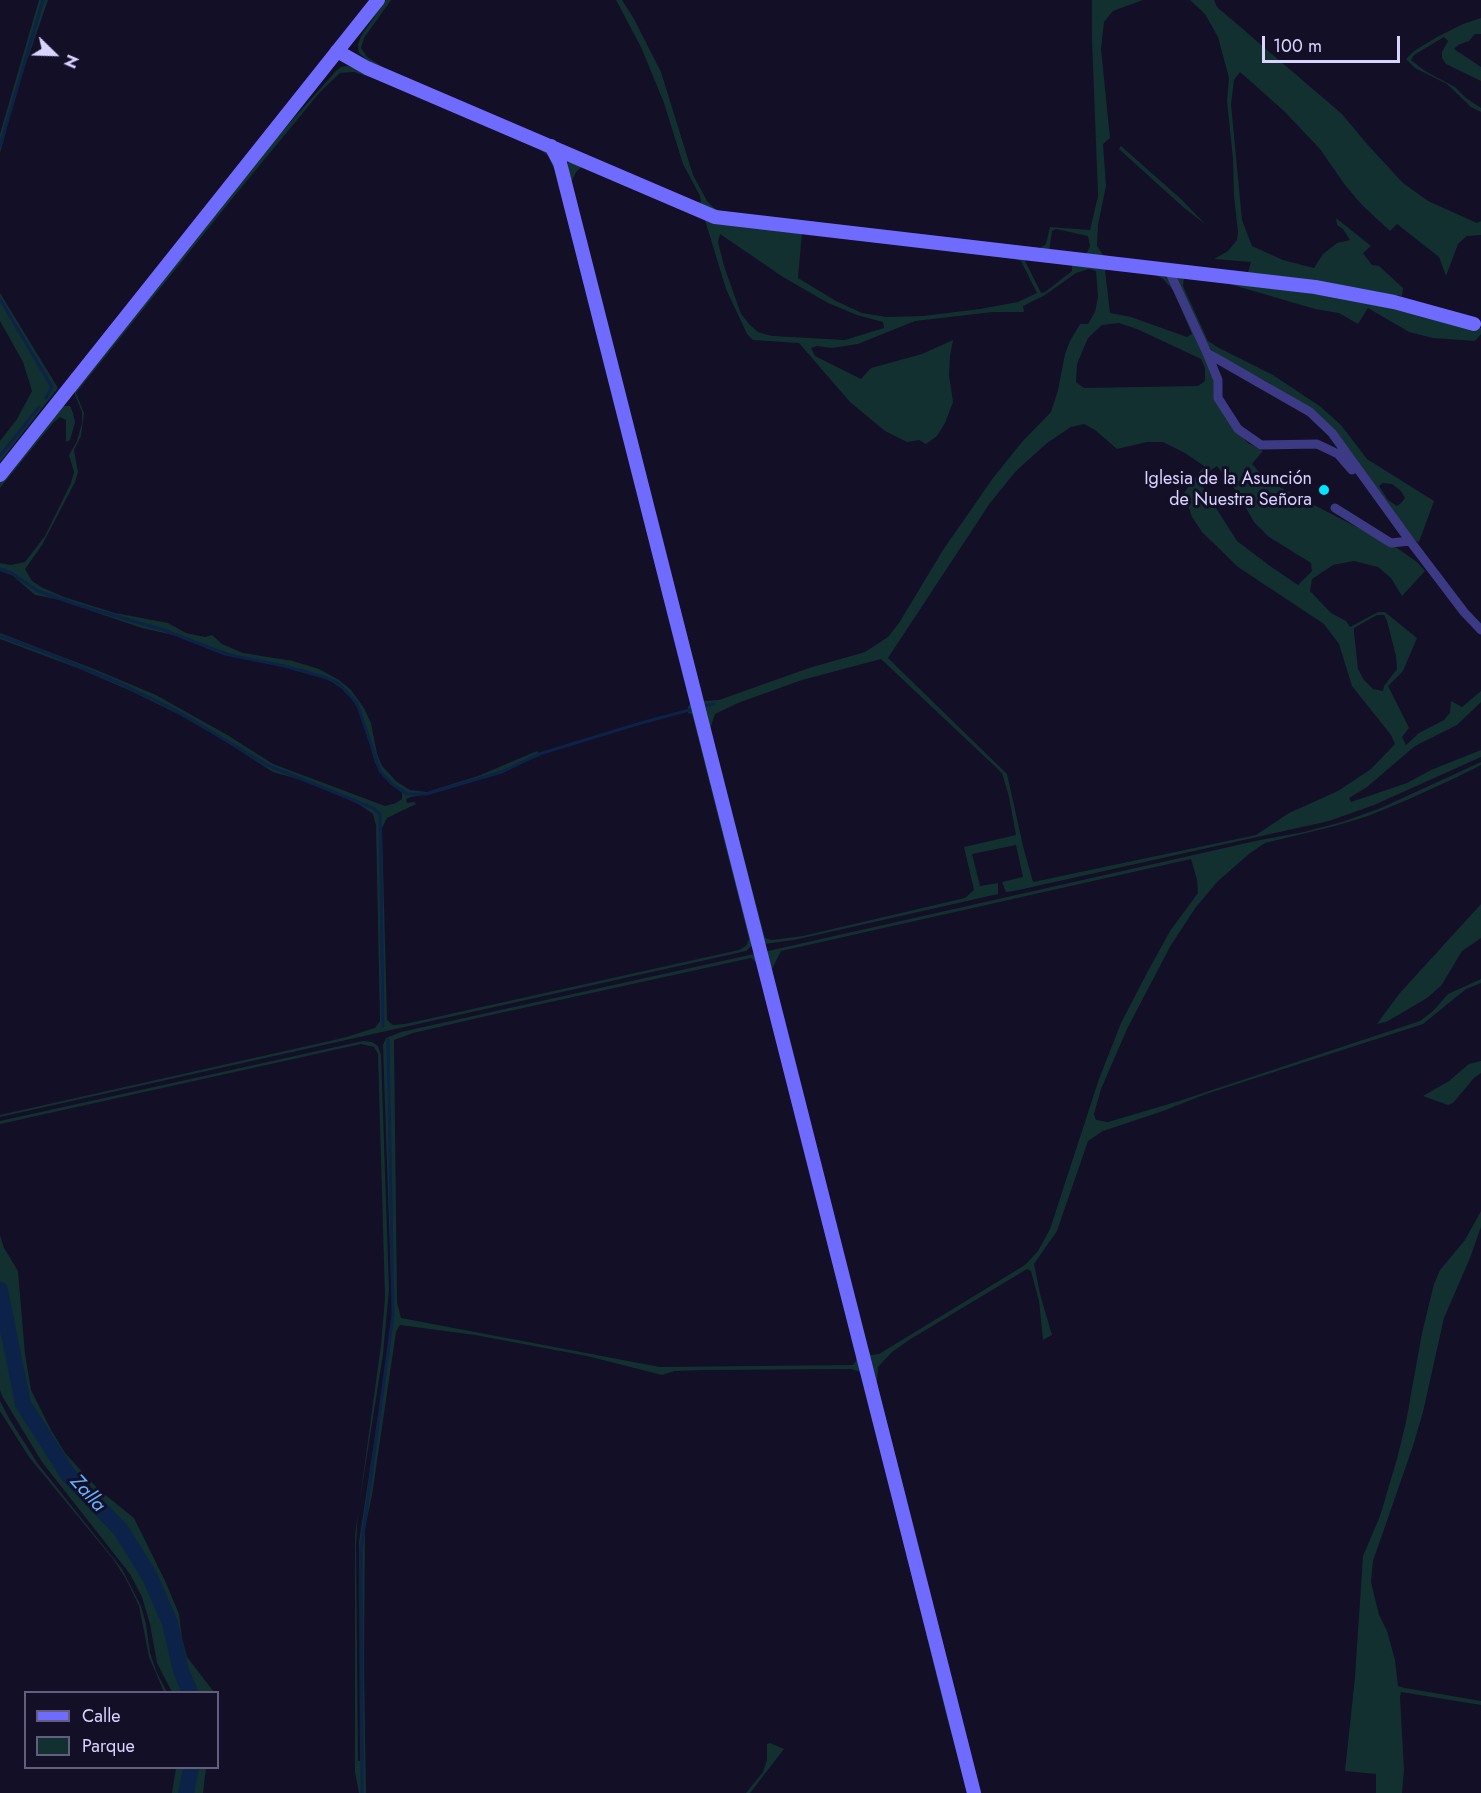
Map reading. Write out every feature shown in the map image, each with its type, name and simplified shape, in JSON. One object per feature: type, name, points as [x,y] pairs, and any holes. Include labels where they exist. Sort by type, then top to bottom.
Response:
[{"type":"street","points":[[0,475],[378,0]]},
{"type":"street","points":[[337,51],[368,68],[715,217],[1316,287],[1394,302],[1478,325]]},
{"type":"street","points":[[551,146],[563,174],[974,1793]]},
{"type":"street","points":[[1169,271],[1218,380],[1218,398],[1238,429],[1261,445],[1317,444],[1338,454],[1398,525]]},
{"type":"street","points":[[1207,353],[1310,412],[1332,433],[1410,541],[1464,612],[1481,630]]},
{"type":"street","points":[[1335,508],[1391,543],[1410,541]]},
{"type":"green space","points":[[39,0],[48,0],[21,78],[0,153],[0,134]]},
{"type":"green space","points":[[386,0],[391,0],[364,38],[361,48],[367,57],[383,67],[697,204],[701,202],[700,196],[683,164],[664,103],[641,47],[616,0],[622,0],[661,72],[693,175],[707,201],[714,208],[721,211],[1040,248],[1046,244],[1050,227],[1090,230],[1098,196],[1092,0],[1143,0],[1113,11],[1104,22],[1101,49],[1110,138],[1103,144],[1106,186],[1098,225],[1097,246],[1103,255],[1121,260],[1248,272],[1251,262],[1214,259],[1228,251],[1237,240],[1238,232],[1227,101],[1229,78],[1218,37],[1205,14],[1190,0],[1214,0],[1217,7],[1342,114],[1403,183],[1428,201],[1477,223],[1481,221],[1481,235],[1467,236],[1458,244],[1446,276],[1439,257],[1397,224],[1390,231],[1362,205],[1320,149],[1284,111],[1240,72],[1234,80],[1231,104],[1242,220],[1252,246],[1283,260],[1314,268],[1323,254],[1337,243],[1350,240],[1343,229],[1337,225],[1336,218],[1371,246],[1363,253],[1372,265],[1379,266],[1403,288],[1402,296],[1371,295],[1084,259],[1090,246],[1088,236],[1056,229],[1052,231],[1049,251],[714,212],[411,82],[368,61],[359,53],[358,45],[361,36]]},
{"type":"green space","points":[[1481,18],[1481,34],[1475,34],[1469,41],[1454,49],[1481,67],[1481,81],[1446,64],[1442,58],[1442,52],[1448,41],[1444,37],[1414,55],[1411,60],[1425,71],[1455,87],[1481,108],[1481,112],[1471,107],[1447,84],[1415,68],[1406,59],[1414,51],[1437,37]]},
{"type":"green space","points":[[347,66],[358,69],[544,146],[557,166],[691,702],[752,946],[746,951],[0,1117],[0,1115],[343,1038],[375,1028],[380,1021],[376,825],[373,814],[319,785],[273,772],[220,738],[131,691],[0,639],[0,633],[156,695],[273,764],[385,806],[402,799],[402,793],[385,777],[375,763],[361,714],[349,694],[332,682],[305,670],[239,657],[186,638],[142,628],[56,599],[35,595],[12,575],[0,571],[0,563],[11,565],[25,562],[45,536],[71,483],[74,472],[69,455],[77,441],[82,423],[82,412],[75,395],[75,389],[277,137],[336,71]],"holes":[[[354,72],[394,85],[537,147],[548,156],[555,171],[691,702],[688,713],[692,714],[749,939],[746,946],[739,950],[393,1025],[387,1020],[382,828],[387,818],[416,804],[407,803],[406,799],[480,779],[540,756],[537,751],[478,776],[427,792],[410,790],[397,782],[382,766],[377,754],[371,723],[364,708],[351,690],[339,680],[319,669],[293,661],[243,653],[222,644],[212,635],[205,637],[186,633],[168,623],[115,613],[64,597],[32,581],[25,569],[42,545],[78,472],[74,450],[81,436],[84,413],[76,393],[320,92],[340,73]]]},
{"type":"green space","points":[[1121,146],[1181,199],[1205,224],[1119,149]]},
{"type":"green space","points":[[572,160],[691,210],[1023,257],[1041,293],[1072,271],[1072,264],[1160,274],[1168,279],[1175,288],[1235,429],[1248,443],[1263,451],[1252,464],[1266,480],[1397,548],[1417,562],[1425,571],[1402,596],[1391,578],[1378,567],[1354,561],[1333,565],[1312,579],[1310,591],[1331,613],[1346,621],[1350,627],[1378,612],[1385,612],[1417,638],[1403,671],[1388,686],[1409,728],[1402,737],[1406,745],[1419,733],[1444,720],[1450,713],[1451,701],[1462,707],[1481,691],[1481,702],[1457,725],[1415,746],[1367,787],[1349,798],[1351,802],[1407,783],[1431,770],[1481,750],[1481,757],[1374,805],[1329,821],[1014,891],[1006,892],[1002,882],[1023,877],[1016,845],[972,854],[980,886],[998,883],[998,894],[794,940],[764,944],[566,169]],"holes":[[[583,166],[697,214],[705,220],[726,289],[747,334],[753,340],[799,343],[850,402],[885,431],[907,442],[919,440],[926,444],[937,436],[945,423],[953,402],[949,375],[953,340],[922,354],[871,368],[861,379],[815,356],[811,348],[858,344],[915,321],[993,312],[1024,312],[1023,306],[1045,295],[1076,273],[1089,269],[1096,271],[1098,297],[1095,312],[1088,324],[1080,324],[1070,341],[1051,412],[1022,442],[993,478],[943,550],[899,623],[888,637],[865,652],[809,668],[719,700],[704,701],[571,183],[576,172]],[[802,232],[1014,259],[1021,261],[1037,293],[1018,302],[923,316],[886,317],[862,313],[836,301],[798,278]],[[720,234],[783,277],[828,303],[857,315],[883,322],[884,328],[845,340],[772,336],[758,332],[741,314],[718,242]],[[1105,270],[1124,270],[1162,278],[1173,290],[1192,334],[1187,337],[1131,317],[1110,313]],[[1119,323],[1137,329],[1201,359],[1205,368],[1205,381],[1198,386],[1084,388],[1076,382],[1077,364],[1088,338],[1102,325]],[[1084,424],[1095,430],[1117,449],[1147,442],[1163,442],[1204,466],[1184,493],[1192,517],[1202,532],[1238,567],[1324,624],[1339,644],[1352,686],[1391,735],[1395,744],[1371,769],[1338,791],[1289,813],[1256,835],[1033,882],[1007,774],[888,658],[990,503],[1016,471],[1047,443],[1071,427]],[[1217,466],[1237,492],[1254,522],[1269,537],[1311,563],[1312,571],[1298,585],[1237,541],[1201,484],[1211,470]],[[1377,615],[1384,615],[1396,656],[1397,669],[1384,686],[1383,691],[1373,689],[1358,669],[1354,628]],[[881,659],[1002,773],[1016,835],[964,847],[974,890],[965,898],[803,936],[771,940],[765,938],[710,729],[715,714],[738,703],[802,680]]]},
{"type":"green space","points":[[1179,275],[1377,302],[1452,325],[1481,328],[1481,334],[1475,341],[1433,338],[1409,332],[1368,308],[1358,324],[1339,313],[1315,309],[1226,283],[1184,278],[1183,286],[1208,341],[1273,375],[1321,407],[1341,425],[1367,459],[1434,501],[1419,542],[1415,541],[1344,443],[1293,398],[1264,380],[1228,363],[1207,346],[1177,279]],"holes":[[[1383,483],[1392,484],[1401,491],[1405,498],[1397,506],[1388,500],[1379,486]]]},
{"type":"green space","points":[[0,293],[58,388],[0,462],[0,441],[17,419],[32,391],[23,362],[0,321]]},
{"type":"green space","points":[[61,406],[70,406],[73,413],[75,422],[70,440],[66,442],[66,420],[60,417],[0,488],[0,482]]},
{"type":"green space","points":[[1481,762],[1481,765],[1455,778],[1368,816],[1265,843],[1218,881],[1196,907],[1171,945],[1128,1027],[1101,1089],[1094,1114],[1096,1120],[1108,1122],[1179,1101],[1420,1021],[1433,1011],[1448,994],[1481,979],[1481,983],[1466,989],[1423,1024],[1206,1094],[1103,1131],[1088,1141],[1057,1231],[1034,1264],[1052,1335],[1043,1340],[1039,1301],[1031,1271],[1027,1269],[909,1340],[892,1352],[878,1367],[877,1383],[981,1793],[977,1793],[764,953],[1260,840],[1304,832],[1381,808]],"holes":[[[1191,859],[1198,893],[1170,931],[1121,1023],[1099,1079],[1050,1229],[1038,1251],[1025,1265],[879,1354],[871,1355],[771,971],[781,951]]]},
{"type":"green space","points":[[1481,904],[1481,938],[1462,951],[1441,986],[1427,998],[1386,1022],[1377,1024],[1399,994]]},
{"type":"green space","points":[[754,954],[758,958],[970,1793],[968,1793],[947,1718],[861,1372],[851,1369],[705,1370],[675,1371],[662,1375],[587,1356],[475,1335],[400,1325],[396,1332],[365,1528],[366,1793],[359,1793],[355,1772],[355,1535],[358,1514],[356,1545],[358,1761],[360,1761],[359,1542],[392,1312],[383,1045],[386,1038],[401,1032]],"holes":[[[751,958],[756,962],[857,1353],[853,1365],[660,1367],[401,1318],[397,1302],[394,1040],[413,1033],[482,1017]]]},
{"type":"green space","points":[[363,1041],[372,1042],[378,1046],[381,1055],[389,1290],[383,1354],[359,1505],[381,1345],[385,1298],[378,1054],[374,1047],[361,1044],[0,1124],[0,1121]]},
{"type":"green space","points":[[1481,1061],[1481,1073],[1453,1103],[1448,1105],[1423,1096],[1449,1081],[1469,1064]]},
{"type":"green space","points":[[1481,1211],[1481,1227],[1444,1318],[1423,1412],[1373,1561],[1371,1582],[1379,1615],[1387,1631],[1395,1660],[1398,1686],[1481,1701],[1481,1705],[1401,1692],[1404,1770],[1402,1793],[1376,1793],[1376,1774],[1345,1771],[1355,1677],[1363,1556],[1380,1516],[1397,1459],[1434,1284],[1440,1270],[1465,1240]]},
{"type":"green space","points":[[0,1235],[4,1248],[18,1271],[25,1354],[31,1390],[65,1453],[98,1489],[134,1518],[179,1614],[187,1657],[213,1691],[171,1691],[157,1663],[150,1624],[142,1597],[130,1574],[42,1462],[0,1390]]},
{"type":"green space","points":[[0,1401],[38,1464],[122,1569],[141,1606],[150,1653],[166,1691],[164,1691],[149,1657],[139,1606],[126,1579],[113,1559],[29,1457],[0,1411]]},
{"type":"green space","points":[[770,1743],[784,1749],[750,1793],[746,1793],[763,1772],[767,1760],[767,1744]]},
{"type":"green space","points":[[176,1769],[206,1769],[203,1793],[172,1793]]},
{"type":"waterway","points":[[0,146],[43,0]]},
{"type":"waterway","points":[[0,299],[52,387],[46,398]]},
{"type":"waterway","points":[[0,456],[39,407]]},
{"type":"waterway","points":[[0,569],[10,572],[38,591],[78,605],[164,630],[225,654],[284,666],[338,683],[357,703],[380,771],[392,784],[407,794],[426,794],[502,772],[539,754],[693,709]]},
{"type":"waterway","points":[[0,636],[119,683],[175,710],[267,765],[373,808],[380,814],[383,1026]]},
{"type":"waterway","points":[[703,706],[714,704]]},
{"type":"waterway","points":[[362,1792],[361,1550],[393,1315],[388,1039]]},
{"type":"waterway","name":"Zalla","points":[[0,1290],[23,1404],[69,1476],[121,1530],[150,1577],[170,1623],[181,1671],[190,1691]]},
{"type":"waterway","name":"Zalla","points":[[186,1793],[191,1769]]},
{"type":"place","name":"Iglesia de la Asunción de Nuestra Señora","points":[[1324,490]]}]
